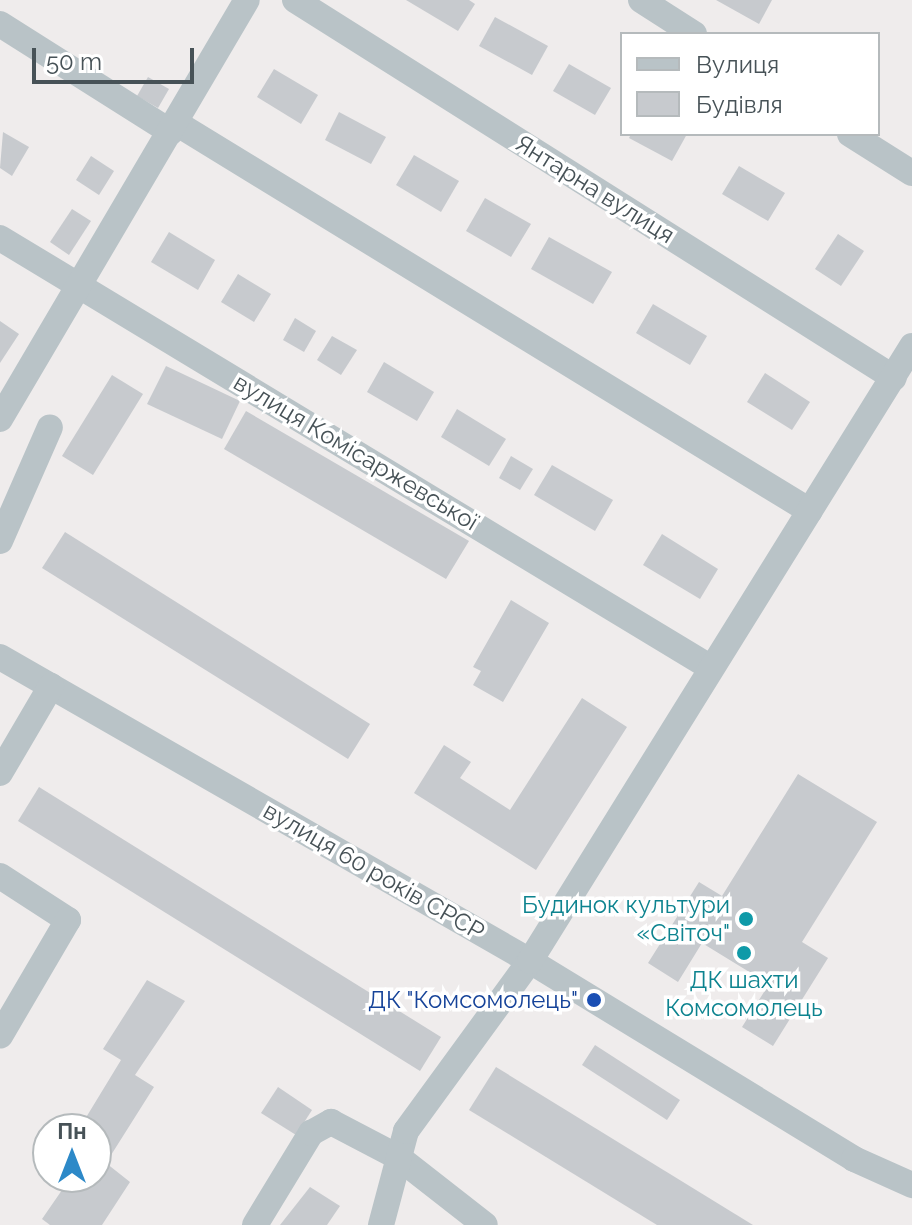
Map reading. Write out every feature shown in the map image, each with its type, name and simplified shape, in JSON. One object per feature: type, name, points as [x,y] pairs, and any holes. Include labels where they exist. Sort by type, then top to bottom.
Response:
[{"type":"street","points":[[0,419],[247,0]]},
{"type":"street","name":"Янтарна вулиця","points":[[295,0],[894,378]]},
{"type":"street","points":[[641,0],[691,32]]},
{"type":"street","points":[[0,24],[810,511]]},
{"type":"street","points":[[853,136],[912,173]]},
{"type":"street","name":"вулиця Комісаржевської","points":[[0,238],[711,668]]},
{"type":"street","points":[[381,1225],[406,1131],[530,961],[912,346]]},
{"type":"street","points":[[0,541],[50,427]]},
{"type":"street","name":"вулиця 60 років СРСР","points":[[0,657],[530,961],[854,1159],[912,1185]]},
{"type":"street","points":[[0,773],[51,686]]},
{"type":"street","points":[[0,876],[68,920],[0,1036]]},
{"type":"street","points":[[255,1225],[311,1133],[321,1124],[331,1122],[398,1157],[485,1225]]},
{"type":"building","points":[[406,0],[469,0],[475,4],[458,31]]},
{"type":"building","points":[[716,0],[772,0],[759,24]]},
{"type":"building","points":[[495,17],[548,46],[532,75],[479,46]]},
{"type":"building","points":[[569,64],[611,88],[595,115],[553,91]]},
{"type":"building","points":[[274,69],[318,95],[301,124],[257,97]]},
{"type":"building","points":[[148,77],[169,89],[158,108],[137,96]]},
{"type":"building","points":[[339,112],[386,137],[371,164],[325,140]]},
{"type":"building","points":[[3,132],[29,147],[12,176],[0,168]]},
{"type":"building","points":[[630,136],[686,136],[672,161]]},
{"type":"building","points":[[414,155],[459,181],[441,212],[396,185]]},
{"type":"building","points":[[91,156],[114,171],[99,195],[76,180]]},
{"type":"building","points":[[739,166],[785,193],[768,221],[722,194]]},
{"type":"building","points":[[485,198],[531,224],[511,257],[466,231]]},
{"type":"building","points":[[72,209],[91,221],[69,255],[50,242]]},
{"type":"building","points":[[169,232],[215,260],[198,290],[151,262]]},
{"type":"building","points":[[838,234],[864,251],[841,286],[815,269]]},
{"type":"building","points":[[549,237],[612,272],[593,304],[531,269]]},
{"type":"building","points":[[238,274],[271,294],[254,322],[221,302]]},
{"type":"building","points":[[653,304],[707,336],[690,365],[636,333]]},
{"type":"building","points":[[295,318],[316,331],[304,352],[283,340]]},
{"type":"building","points":[[0,321],[19,334],[0,363]]},
{"type":"building","points":[[332,336],[357,350],[341,375],[317,360]]},
{"type":"building","points":[[384,362],[434,392],[417,421],[367,392]]},
{"type":"building","points":[[166,366],[240,401],[222,439],[147,404]]},
{"type":"building","points":[[765,373],[810,402],[792,430],[747,402]]},
{"type":"building","points":[[112,375],[143,394],[93,475],[62,456]]},
{"type":"building","points":[[457,409],[506,439],[489,466],[441,437]]},
{"type":"building","points":[[246,411],[469,541],[446,579],[224,449]]},
{"type":"building","points":[[511,456],[533,469],[520,490],[499,478]]},
{"type":"building","points":[[552,465],[613,500],[595,531],[534,495]]},
{"type":"building","points":[[65,532],[370,724],[348,759],[42,568]]},
{"type":"building","points":[[662,534],[718,569],[700,599],[643,565]]},
{"type":"building","points":[[511,600],[549,623],[503,702],[473,685],[481,671],[473,667]]},
{"type":"building","points":[[582,698],[627,727],[536,870],[414,793],[444,745],[471,762],[460,778],[510,810]]},
{"type":"building","name":"Будинок культури «Світоч\"","points":[[798,774],[877,822],[802,942],[828,958],[773,1046],[742,1027],[769,984],[702,943],[678,982],[648,963],[699,882],[722,896]]},
{"type":"building","points":[[39,787],[441,1037],[420,1071],[18,821]]},
{"type":"building","points":[[147,980],[185,1001],[135,1075],[154,1087],[112,1154],[112,1113],[89,1113],[121,1060],[103,1049]]},
{"type":"building","points":[[595,1045],[680,1100],[667,1120],[582,1065]]},
{"type":"building","points":[[496,1067],[753,1225],[657,1225],[469,1110]]},
{"type":"building","points":[[278,1087],[312,1110],[296,1135],[261,1113]]},
{"type":"building","points":[[112,1168],[130,1182],[102,1225],[50,1225],[42,1219],[60,1193],[112,1193]]},
{"type":"building","points":[[310,1187],[340,1206],[327,1225],[280,1225]]},
{"type":"place","name":"Будинок культури «Світоч\"","points":[[746,919]]},
{"type":"place","name":"ДК шахти Комсомолець","points":[[744,953]]},
{"type":"place","name":"ДК \"Комсомолець\"","points":[[594,1000]]}]
